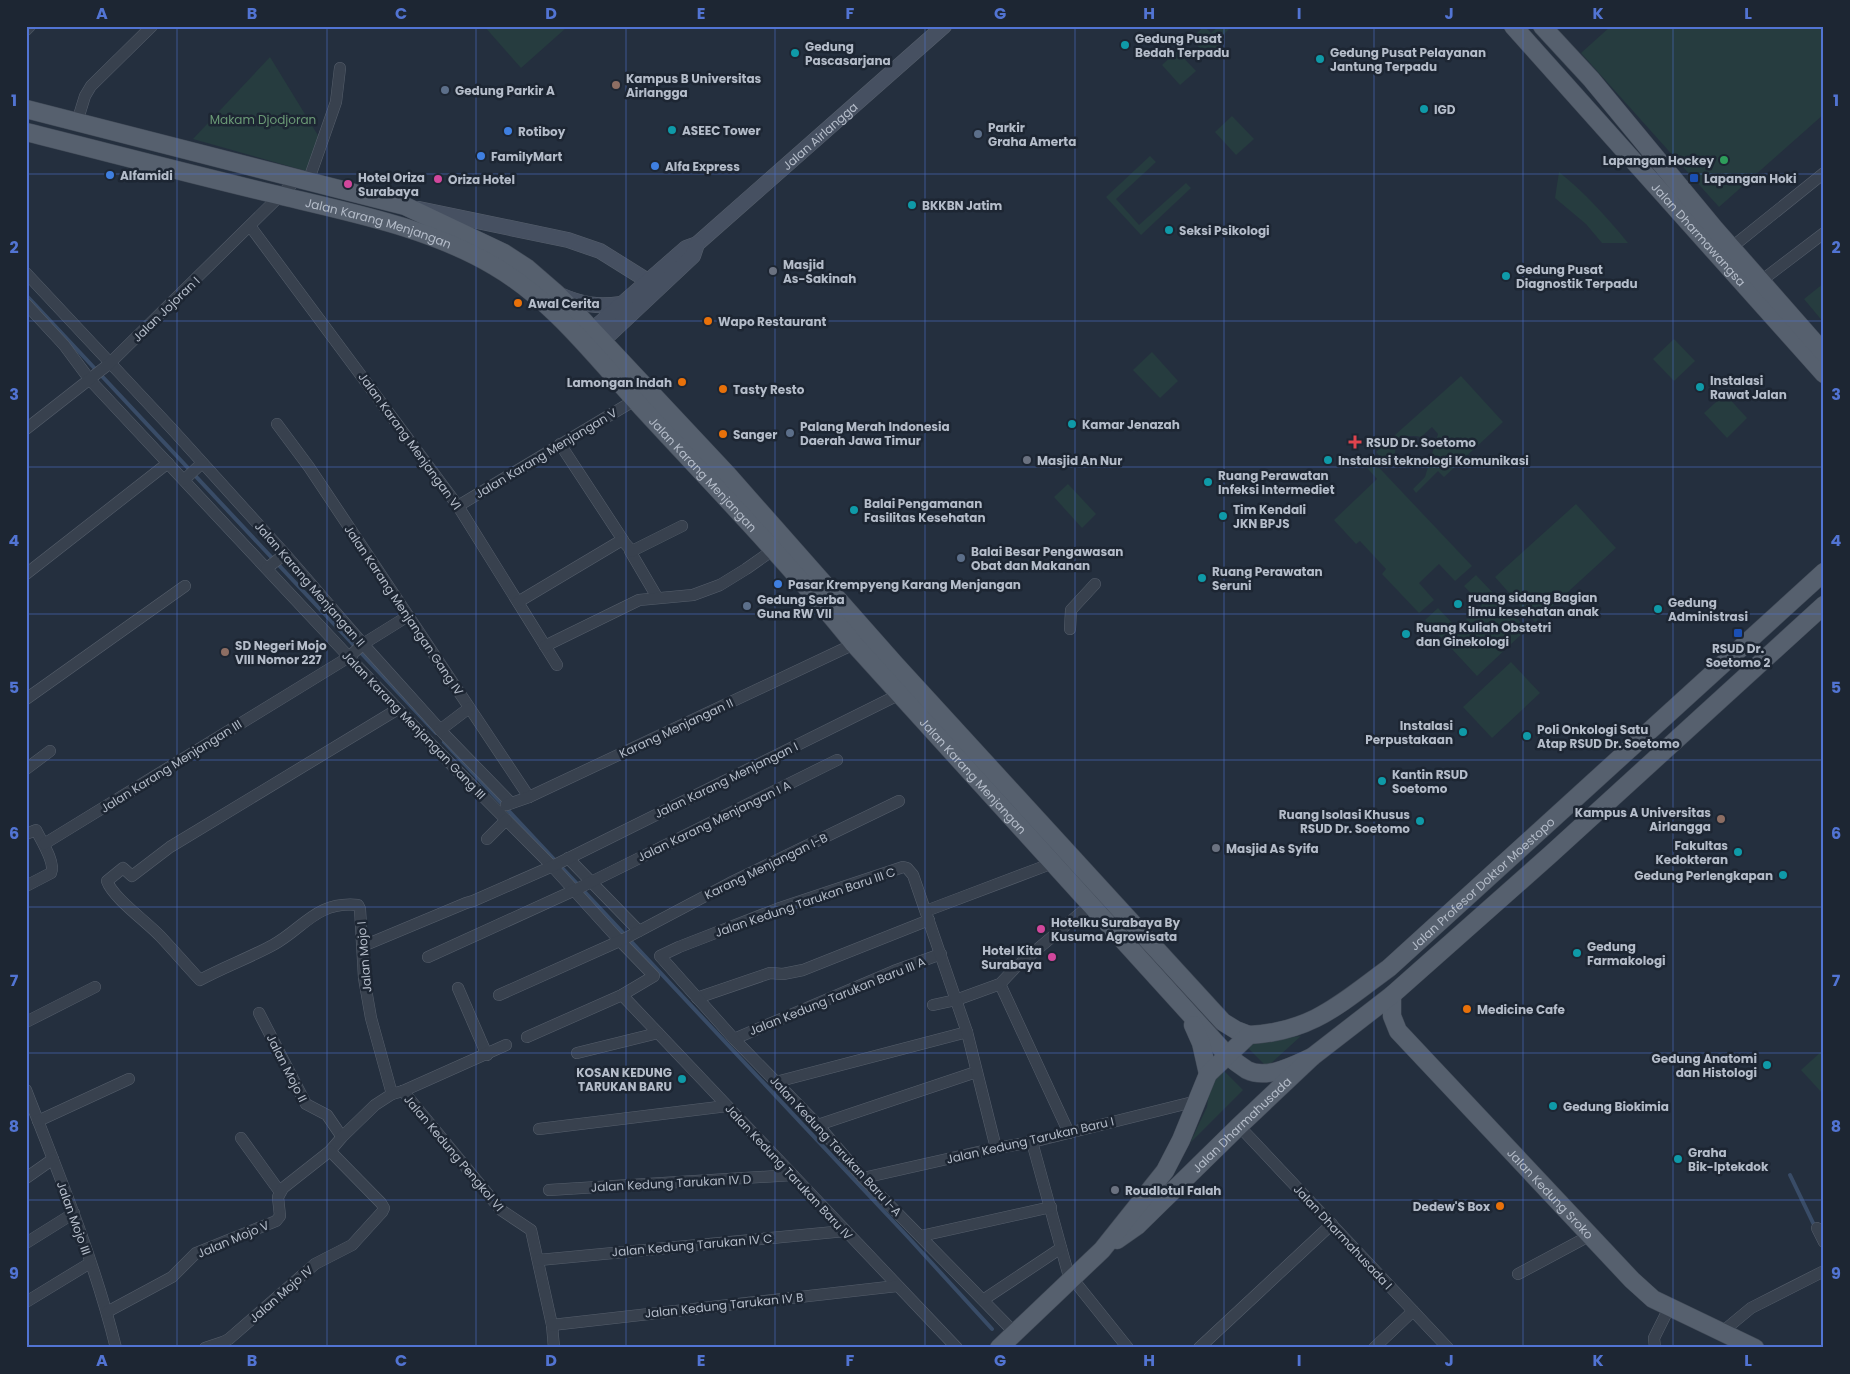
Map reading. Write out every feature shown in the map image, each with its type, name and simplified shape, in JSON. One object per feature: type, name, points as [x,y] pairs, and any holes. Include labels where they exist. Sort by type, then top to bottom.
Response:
[{"type":"main road","name":"Jalan Airlangga","points":[[592,341],[621,304],[686,248],[697,244],[944,26]]},
{"type":"main road","name":"Jalan Dharmawangsa","points":[[1513,26],[1824,374]]},
{"type":"main road","name":"Jalan Dharmawangsa","points":[[1542,26],[1591,79],[1824,353]]},
{"type":"main road","points":[[1574,93],[1591,79]]},
{"type":"main road","name":"Jalan Karang Menjangan","points":[[26,109],[405,206],[568,240],[600,251],[648,280]]},
{"type":"main road","name":"Jalan Karang Menjangan","points":[[26,132],[280,196],[348,211],[428,236],[457,248],[493,265],[523,284],[592,341],[728,475],[831,603],[854,644],[1228,1056],[1248,1071],[1259,1074],[1269,1073],[1312,1058]]},
{"type":"main road","points":[[140,160],[146,140]]},
{"type":"main road","name":"Jalan Karang Menjangan","points":[[405,206],[504,253],[527,268],[557,294],[635,400],[773,550],[888,657],[1223,1022],[1249,1035]]},
{"type":"main road","name":"Jalan Airlangga","points":[[592,341],[693,256],[697,244]]},
{"type":"main road","points":[[557,294],[580,304],[603,307],[621,304]]},
{"type":"main road","name":"Jalan Profesor Doktor Moestopo","points":[[1249,1035],[1266,1034],[1294,1028],[1326,1014],[1389,968],[1824,572]]},
{"type":"main road","name":"Jalan Profesor Doktor Moestopo","points":[[1312,1058],[1392,995],[1551,854],[1824,605]]},
{"type":"main road","name":"Jalan Kedung Sroko","points":[[1392,995],[1392,1016],[1398,1032],[1589,1236],[1653,1299],[1755,1348]]},
{"type":"main road","points":[[1189,1014],[1201,1043],[1208,1074],[1249,1035]]},
{"type":"main road","name":"Jalan Dharmahusada","points":[[1102,1250],[1137,1226],[1239,1126],[1312,1058]]},
{"type":"main road","name":"Jalan Dharmahusada","points":[[999,1348],[1102,1250],[1165,1170],[1181,1140],[1208,1074]]},
{"type":"street","points":[[26,30],[30,26]]},
{"type":"street","points":[[77,122],[85,96],[91,86],[152,26]]},
{"type":"street","points":[[303,180],[336,102],[340,68]]},
{"type":"street","points":[[1732,247],[1824,173]]},
{"type":"street","name":"Jalan Jojoran I","points":[[26,430],[110,364],[280,196],[303,180]]},
{"type":"street","name":"Jalan Karang Menjangan VI","points":[[250,226],[458,506],[557,666]]},
{"type":"street","points":[[1761,280],[1824,233]]},
{"type":"street","name":"Jalan Karang Menjangan II","points":[[26,273],[172,429],[199,465],[284,555],[362,645],[510,804]]},
{"type":"street","name":"Jalan Karang Menjangan Gang III","points":[[26,304],[64,344],[91,379],[168,463],[398,709],[575,890],[629,936],[655,975]]},
{"type":"street","name":"Jalan Karang Menjangan V","points":[[458,506],[635,400]]},
{"type":"street","name":"Jalan Karang Menjangan Gang IV","points":[[277,424],[309,467],[529,797]]},
{"type":"street","points":[[560,444],[630,551],[657,597]]},
{"type":"street","points":[[26,574],[168,463]]},
{"type":"street","points":[[185,479],[199,465]]},
{"type":"street","points":[[630,551],[682,526]]},
{"type":"street","points":[[518,602],[623,540]]},
{"type":"street","points":[[545,646],[631,603],[647,598],[693,595],[715,587],[746,570],[773,550]]},
{"type":"street","points":[[268,568],[284,555]]},
{"type":"street","points":[[1070,629],[1071,610],[1095,584]]},
{"type":"street","points":[[26,699],[185,586]]},
{"type":"street","name":"Jalan Karang Menjangan III","points":[[44,844],[350,656],[362,645],[408,616]]},
{"type":"street","name":"Karang Menjangan II","points":[[495,808],[529,797],[854,644]]},
{"type":"street","name":"Jalan Karang Menjangan I","points":[[363,946],[553,866],[900,694]]},
{"type":"street","points":[[440,730],[469,708]]},
{"type":"street","name":"Jalan Mojo I","points":[[397,1093],[371,1018],[364,978],[359,907],[356,905],[333,907],[312,915],[277,943],[200,980],[161,936],[118,897],[107,881],[123,868],[132,876],[170,847],[398,709]]},
{"type":"street","points":[[26,770],[50,751]]},
{"type":"street","name":"Jalan Karang Menjangan I A","points":[[428,957],[575,890],[837,760]]},
{"type":"street","name":"Karang Menjangan I-B","points":[[499,995],[629,936],[730,883],[899,801]]},
{"type":"street","points":[[487,839],[506,820]]},
{"type":"street","points":[[26,834],[35,830],[44,844],[53,868],[52,872],[26,886]]},
{"type":"street","points":[[567,858],[589,882],[629,936]]},
{"type":"street","points":[[697,998],[770,973],[783,974],[803,970],[1053,864]]},
{"type":"street","name":"Jalan Kedung Tarukan Baru III C","points":[[664,962],[661,955],[679,947],[777,909],[903,867],[908,868],[914,875],[927,916]]},
{"type":"street","points":[[933,1005],[956,1000],[1000,984],[1015,968],[1090,905]]},
{"type":"street","points":[[927,916],[966,1032],[996,1148]]},
{"type":"street","name":"Jalan Kedung Tarukan Baru III A","points":[[734,1039],[894,971],[941,954]]},
{"type":"street","points":[[527,1037],[622,995],[655,975],[664,962]]},
{"type":"street","name":"Jalan Kedung Tarukan Baru I-A","points":[[664,962],[734,1039],[818,1125],[863,1178],[1015,1333]]},
{"type":"street","points":[[1000,984],[1069,1133]]},
{"type":"street","points":[[26,1022],[95,987]]},
{"type":"street","points":[[458,988],[487,1055]]},
{"type":"street","name":"Jalan Kedung Tarukan Baru IV","points":[[622,995],[954,1347]]},
{"type":"street","name":"Jalan Mojo II","points":[[260,1013],[306,1104],[327,1115],[342,1137]]},
{"type":"street","points":[[776,1082],[966,1032]]},
{"type":"street","points":[[577,1053],[658,1033]]},
{"type":"street","points":[[241,1138],[280,1192],[330,1152],[368,1110],[397,1093],[506,1045]]},
{"type":"street","points":[[818,1125],[976,1072]]},
{"type":"street","points":[[38,1121],[129,1079]]},
{"type":"street","name":"Jalan Mojo III","points":[[26,1090],[29,1105],[38,1121],[74,1213],[107,1312],[116,1348]]},
{"type":"street","name":"Jalan Kedung Pengkol VI","points":[[397,1093],[501,1210],[530,1228],[539,1260],[552,1325],[554,1348]]},
{"type":"street","name":"Jalan Kedung Tarukan Baru I","points":[[863,1178],[996,1148],[1032,1142],[1197,1101]]},
{"type":"street","points":[[540,1129],[727,1106]]},
{"type":"street","name":"Jalan Dharmahusada I","points":[[1239,1126],[1448,1348]]},
{"type":"street","points":[[1032,1142],[1068,1272],[1128,1348]]},
{"type":"street","name":"Jalan Mojo IV","points":[[205,1348],[229,1339],[319,1261],[352,1245],[382,1212],[384,1208],[381,1203],[330,1152]]},
{"type":"street","points":[[26,1178],[53,1159]]},
{"type":"street","name":"Jalan Kedung Tarukan IV D","points":[[550,1190],[793,1175]]},
{"type":"street","name":"Jalan Mojo V","points":[[107,1312],[172,1277],[196,1253],[276,1221],[280,1216],[278,1197],[280,1192]]},
{"type":"street","points":[[920,1236],[1051,1207]]},
{"type":"street","points":[[26,1243],[74,1213]]},
{"type":"street","points":[[1199,1348],[1332,1224]]},
{"type":"street","points":[[1817,1228],[1824,1242]]},
{"type":"street","name":"Jalan Kedung Tarukan IV C","points":[[539,1260],[845,1231]]},
{"type":"street","points":[[1518,1274],[1589,1236]]},
{"type":"street","points":[[983,1300],[1061,1248]]},
{"type":"street","points":[[26,1302],[90,1263]]},
{"type":"street","points":[[1722,1332],[1751,1308],[1824,1271]]},
{"type":"street","name":"Jalan Kedung Tarukan IV B","points":[[552,1325],[898,1286]]},
{"type":"street","points":[[1655,1348],[1654,1338],[1669,1308]]},
{"type":"street","points":[[1374,1348],[1413,1311]]},
{"type":"green space","points":[[484,26],[564,26],[566,28],[521,68]]},
{"type":"green space","points":[[1204,26],[1211,33],[1219,26],[1227,26],[1229,29],[1216,42],[1222,48],[1210,59],[1191,39]]},
{"type":"green space","name":"Lapangan Hockey","points":[[1611,26],[1822,26],[1824,28],[1824,114],[1719,207],[1581,53]]},
{"type":"green space","points":[[1177,51],[1196,71],[1180,85],[1162,65]]},
{"type":"green space","name":"Makam Djodjoran","points":[[270,57],[319,137],[306,171],[193,139]]},
{"type":"green space","points":[[1232,116],[1254,139],[1236,155],[1215,132]]},
{"type":"green space","points":[[1150,156],[1156,162],[1116,199],[1139,225],[1186,183],[1191,188],[1141,235],[1106,197]]},
{"type":"green space","points":[[1559,172],[1578,188],[1628,243],[1602,243],[1586,224],[1555,198]]},
{"type":"green space","points":[[1824,283],[1824,323],[1804,299]]},
{"type":"green space","points":[[1674,339],[1695,361],[1674,381],[1653,359]]},
{"type":"green space","points":[[1152,352],[1178,381],[1160,398],[1133,370]]},
{"type":"green space","points":[[1461,376],[1503,422],[1444,477],[1438,471],[1416,493],[1413,489],[1425,477],[1438,434],[1432,427],[1421,437],[1409,436],[1400,440],[1396,449],[1395,461],[1389,466],[1376,452]]},
{"type":"green space","points":[[1725,394],[1747,418],[1727,438],[1704,413]]},
{"type":"green space","points":[[1368,456],[1472,566],[1455,581],[1439,564],[1419,583],[1434,600],[1419,613],[1382,574],[1386,569],[1360,541],[1356,544],[1334,520],[1377,479],[1362,462]]},
{"type":"green space","points":[[1068,484],[1096,514],[1082,528],[1054,497]]},
{"type":"green space","points":[[1576,504],[1616,548],[1535,622],[1495,577]]},
{"type":"green space","points":[[1476,575],[1527,629],[1477,676],[1425,620],[1438,608],[1457,628],[1482,605],[1464,586]]},
{"type":"green space","points":[[1511,662],[1540,693],[1492,738],[1463,707]]},
{"type":"green space","points":[[1301,1036],[1267,1067],[1244,1044]]},
{"type":"green space","points":[[1822,1051],[1824,1053],[1823,1094],[1801,1070]]},
{"type":"green space","points":[[1220,1067],[1243,1090],[1190,1143],[1207,1107],[1211,1076]]},
{"type":"waterway","points":[[26,295],[436,733]]},
{"type":"waterway","points":[[444,742],[992,1329]]},
{"type":"waterway","points":[[1790,1175],[1815,1227]]},
{"type":"place","name":"Gedung Pusat Bedah Terpadu","points":[[1125,45]]},
{"type":"place","name":"Gedung Pascasarjana","points":[[795,53]]},
{"type":"place","name":"Gedung Pusat Pelayanan Jantung Terpadu","points":[[1320,59]]},
{"type":"place","name":"Kampus B Universitas Airlangga","points":[[616,85]]},
{"type":"place","name":"Gedung Parkir A","points":[[445,90]]},
{"type":"place","name":"IGD","points":[[1424,109]]},
{"type":"place","name":"ASEEC Tower","points":[[672,130]]},
{"type":"place","name":"Rotiboy","points":[[508,131]]},
{"type":"place","name":"Parkir Graha Amerta","points":[[978,134]]},
{"type":"place","name":"FamilyMart","points":[[481,156]]},
{"type":"place","name":"Lapangan Hockey","points":[[1724,160]]},
{"type":"place","name":"Alfa Express","points":[[655,166]]},
{"type":"place","name":"Alfamidi","points":[[110,175]]},
{"type":"place","name":"Lapangan Hoki","points":[[1694,178]]},
{"type":"place","name":"Oriza Hotel","points":[[438,179]]},
{"type":"place","name":"Hotel Oriza Surabaya","points":[[348,184]]},
{"type":"place","name":"BKKBN Jatim","points":[[912,205]]},
{"type":"place","name":"Seksi Psikologi","points":[[1169,230]]},
{"type":"place","name":"Masjid As-Sakinah","points":[[773,271]]},
{"type":"place","name":"Gedung Pusat Diagnostik Terpadu","points":[[1506,276]]},
{"type":"place","name":"Awal Cerita","points":[[518,303]]},
{"type":"place","name":"Wapo Restaurant","points":[[708,321]]},
{"type":"place","name":"Lamongan Indah","points":[[682,382]]},
{"type":"place","name":"Instalasi Rawat Jalan","points":[[1700,387]]},
{"type":"place","name":"Tasty Resto","points":[[723,389]]},
{"type":"place","name":"Kamar Jenazah","points":[[1072,424]]},
{"type":"place","name":"Palang Merah Indonesia Daerah Jawa Timur","points":[[790,433]]},
{"type":"place","name":"Sanger","points":[[723,434]]},
{"type":"place","name":"RSUD Dr. Soetomo","points":[[1355,442]]},
{"type":"place","name":"Masjid An Nur","points":[[1027,460]]},
{"type":"place","name":"Instalasi teknologi Komunikasi","points":[[1328,460]]},
{"type":"place","name":"Ruang Perawatan Infeksi Intermediet","points":[[1208,482]]},
{"type":"place","name":"Balai Pengamanan Fasilitas Kesehatan","points":[[854,510]]},
{"type":"place","name":"Tim Kendali JKN BPJS","points":[[1223,516]]},
{"type":"place","name":"Balai Besar Pengawasan Obat dan Makanan","points":[[961,558]]},
{"type":"place","name":"Ruang Perawatan Seruni","points":[[1202,578]]},
{"type":"place","name":"Pasar Krempyeng Karang Menjangan","points":[[778,584]]},
{"type":"place","name":"ruang sidang Bagian ilmu kesehatan anak","points":[[1458,604]]},
{"type":"place","name":"Gedung Serba Guna RW VII","points":[[747,606]]},
{"type":"place","name":"Gedung Administrasi","points":[[1658,609]]},
{"type":"place","name":"RSUD Dr. Soetomo 2","points":[[1738,633]]},
{"type":"place","name":"Ruang Kuliah Obstetri dan Ginekologi","points":[[1406,634]]},
{"type":"place","name":"SD Negeri Mojo VIII Nomor 227","points":[[225,652]]},
{"type":"place","name":"Instalasi Perpustakaan","points":[[1463,732]]},
{"type":"place","name":"Poli Onkologi Satu Atap RSUD Dr. Soetomo","points":[[1527,736]]},
{"type":"place","name":"Kantin RSUD Soetomo","points":[[1382,781]]},
{"type":"place","name":"Kampus A Universitas Airlangga","points":[[1721,819]]},
{"type":"place","name":"Ruang Isolasi Khusus RSUD Dr. Soetomo","points":[[1420,821]]},
{"type":"place","name":"Masjid As Syifa","points":[[1216,848]]},
{"type":"place","name":"Fakultas Kedokteran","points":[[1738,852]]},
{"type":"place","name":"Gedung Perlengkapan","points":[[1783,875]]},
{"type":"place","name":"Hotelku Surabaya By Kusuma Agrowisata","points":[[1041,929]]},
{"type":"place","name":"Gedung Farmakologi","points":[[1577,953]]},
{"type":"place","name":"Hotel Kita Surabaya","points":[[1052,957]]},
{"type":"place","name":"Medicine Cafe","points":[[1467,1009]]},
{"type":"place","name":"Gedung Anatomi dan Histologi","points":[[1767,1065]]},
{"type":"place","name":"KOSAN KEDUNG TARUKAN BARU","points":[[682,1079]]},
{"type":"place","name":"Gedung Biokimia","points":[[1553,1106]]},
{"type":"place","name":"Graha Bik-Iptekdok","points":[[1678,1159]]},
{"type":"place","name":"Roudlotul Falah","points":[[1115,1190]]},
{"type":"place","name":"Dedew'S Box","points":[[1500,1206]]}]
